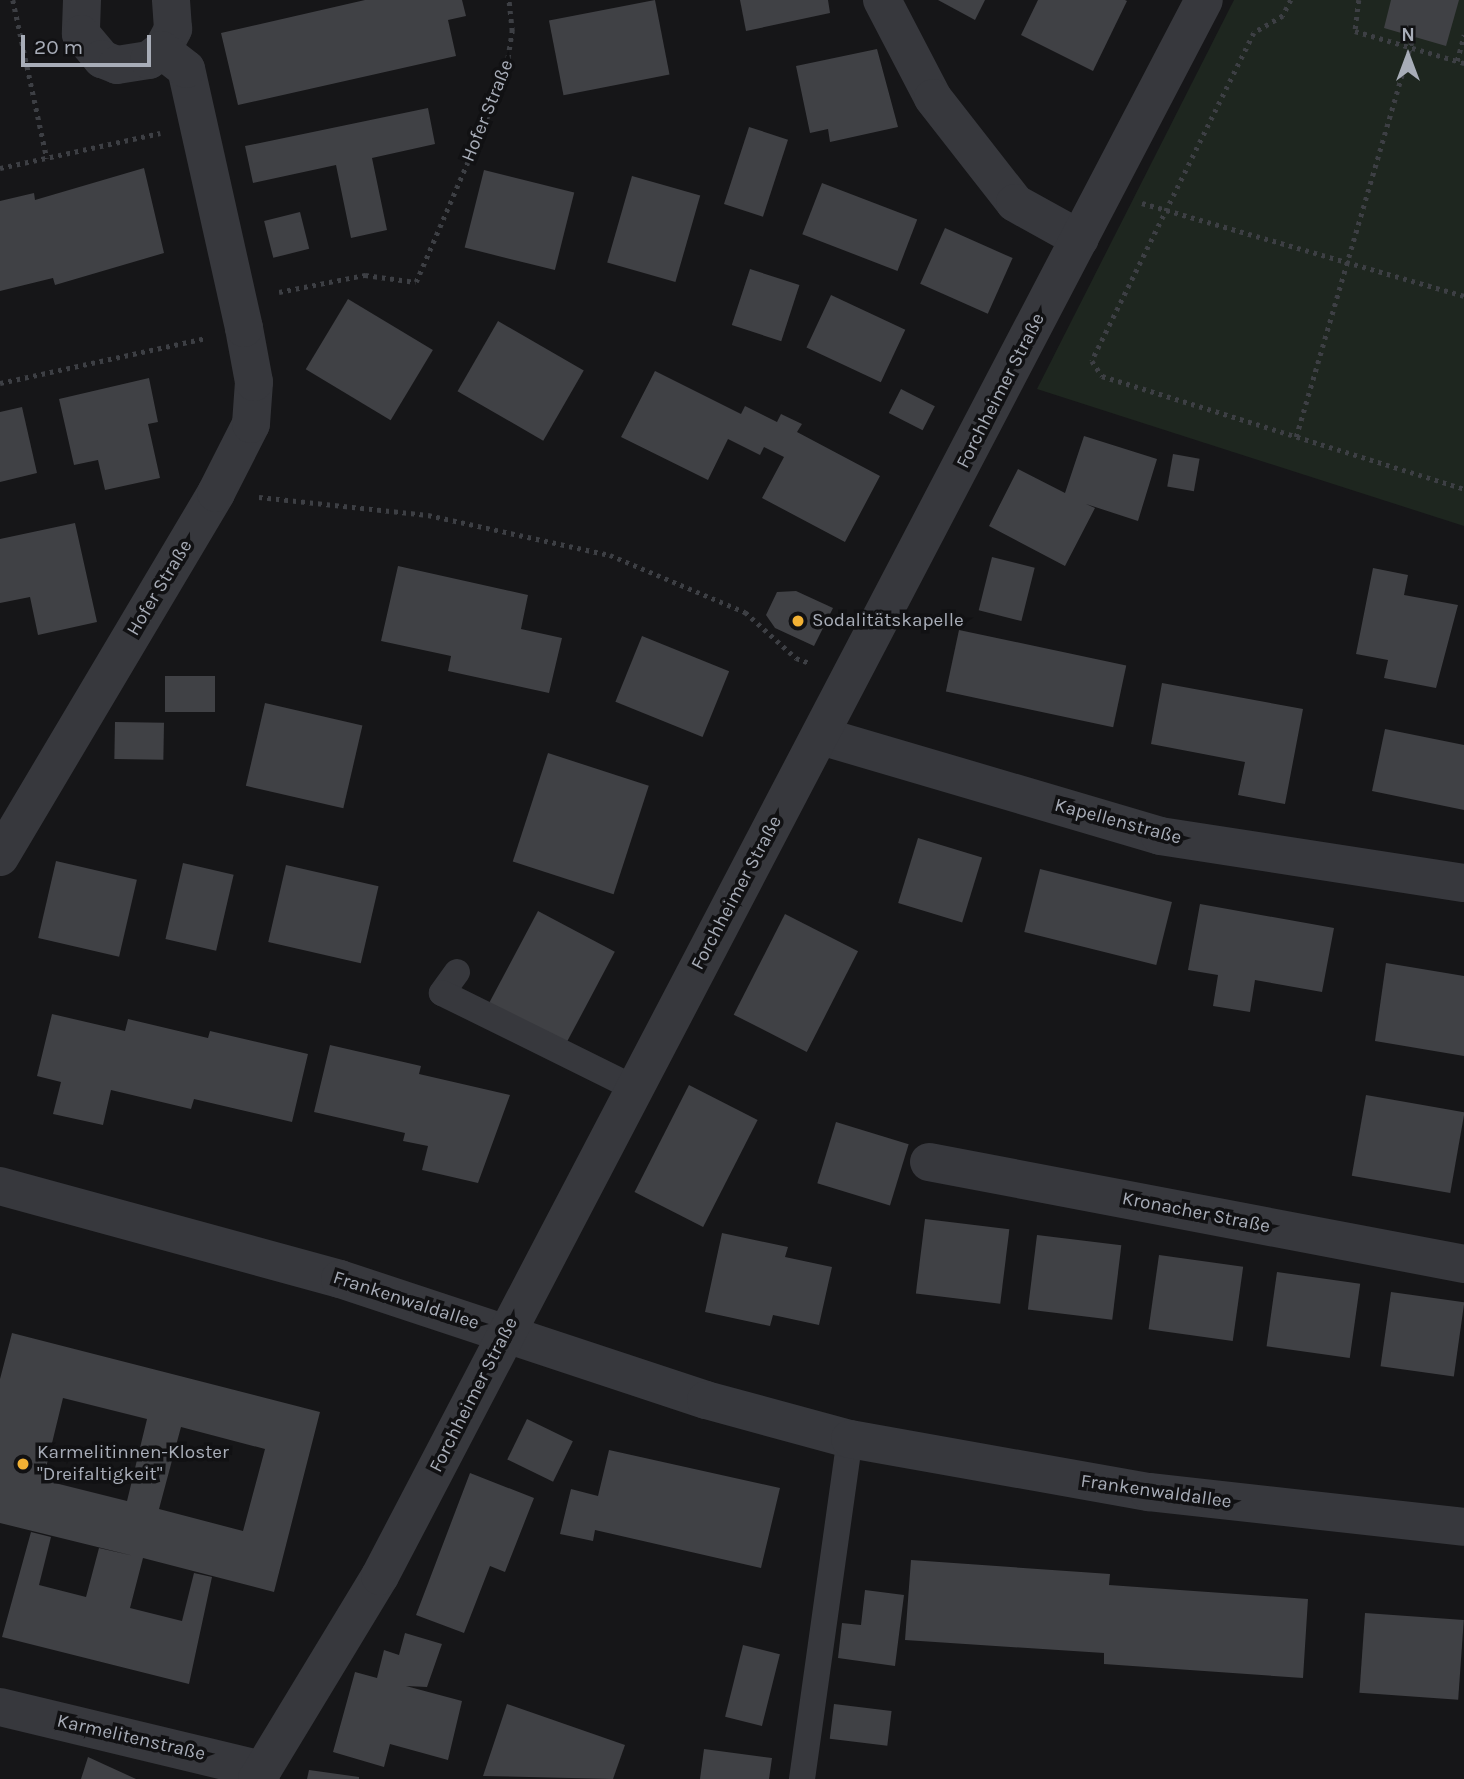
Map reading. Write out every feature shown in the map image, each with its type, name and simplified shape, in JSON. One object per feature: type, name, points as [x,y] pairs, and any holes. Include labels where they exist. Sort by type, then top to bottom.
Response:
[{"type":"street","points":[[82,0],[81,34],[102,59],[134,65],[162,50],[173,29],[171,0]]},
{"type":"street","points":[[882,0],[933,98],[1015,203],[1080,239]]},
{"type":"street","name":"Forchheimer Straße","points":[[260,1774],[380,1576],[1204,0]]},
{"type":"street","name":"Hofer Straße","points":[[0,857],[216,493],[251,424],[254,382],[186,69],[162,50]]},
{"type":"street","name":"Kapellenstraße","points":[[821,736],[1160,836],[1464,883]]},
{"type":"street","name":"Kronacher Straße","points":[[929,1162],[1464,1264]]},
{"type":"street","name":"Frankenwaldallee","points":[[0,1186],[340,1279],[706,1400],[850,1439],[1149,1492],[1464,1527]]},
{"type":"street","name":"Karmelitenstraße","points":[[0,1707],[260,1774]]},
{"type":"lane","points":[[457,972],[442,993],[634,1088]]},
{"type":"lane","points":[[802,1779],[850,1439]]},
{"type":"path","points":[[13,0],[47,158]]},
{"type":"path","name":"Hofer Straße","points":[[241,315],[365,275],[416,282],[505,75],[512,31],[509,0]]},
{"type":"path","points":[[1291,0],[1283,16],[1254,33],[1092,361],[1102,376],[1464,489]]},
{"type":"path","points":[[1359,0],[1355,31],[1464,63]]},
{"type":"path","points":[[1457,61],[1464,35]]},
{"type":"path","points":[[1296,437],[1349,263],[1413,36]]},
{"type":"path","points":[[0,168],[199,124]]},
{"type":"path","points":[[1133,201],[1464,296]]},
{"type":"path","points":[[0,383],[241,315]]},
{"type":"path","points":[[216,493],[428,515],[610,555],[745,612],[796,658],[851,679]]},
{"type":"shaded area","points":[[1234,0],[1464,0],[1464,526],[1037,389]]},
{"type":"building","points":[[365,0],[462,0],[466,16],[448,20],[456,56],[238,105],[221,33]]},
{"type":"building","points":[[655,0],[670,75],[563,95],[549,21]]},
{"type":"building","points":[[740,0],[828,0],[830,13],[746,31]]},
{"type":"building","points":[[938,0],[985,0],[975,20]]},
{"type":"building","points":[[1038,0],[1127,1],[1093,71],[1021,35]]},
{"type":"building","points":[[1391,0],[1459,0],[1446,46],[1384,28]]},
{"type":"building","points":[[877,49],[898,127],[830,142],[828,129],[810,133],[796,66]]},
{"type":"building","points":[[428,108],[435,144],[372,158],[387,230],[351,238],[336,165],[253,183],[245,146]]},
{"type":"building","points":[[749,127],[788,140],[763,217],[724,204]]},
{"type":"building","points":[[144,168],[164,253],[55,285],[53,278],[0,291],[0,201],[34,193],[35,200]]},
{"type":"building","points":[[484,170],[574,192],[555,270],[465,248]]},
{"type":"building","points":[[632,176],[700,196],[675,282],[607,263]]},
{"type":"building","points":[[822,183],[917,220],[898,271],[802,234]]},
{"type":"building","points":[[300,212],[309,249],[273,258],[264,221]]},
{"type":"building","points":[[945,228],[1013,258],[988,314],[920,284]]},
{"type":"building","points":[[750,269],[799,285],[781,341],[732,325]]},
{"type":"building","points":[[831,295],[905,330],[881,382],[806,348]]},
{"type":"building","points":[[348,299],[433,350],[391,420],[306,369]]},
{"type":"building","points":[[498,321],[584,370],[543,441],[458,391]]},
{"type":"building","points":[[655,371],[741,414],[745,406],[777,422],[781,414],[802,424],[797,432],[880,476],[845,542],[762,498],[784,457],[764,447],[760,455],[728,439],[708,480],[621,437]]},
{"type":"building","points":[[149,378],[158,422],[148,424],[160,478],[105,490],[98,460],[74,465],[59,399]]},
{"type":"building","points":[[901,389],[935,406],[923,430],[889,413]]},
{"type":"building","points":[[22,407],[37,473],[0,482],[0,412]]},
{"type":"building","points":[[1084,436],[1157,459],[1138,521],[1086,504],[1095,508],[1065,566],[989,526],[1018,469],[1065,493]]},
{"type":"building","points":[[1173,454],[1200,459],[1194,491],[1167,486]]},
{"type":"building","points":[[75,523],[97,622],[38,635],[30,597],[0,603],[0,539]]},
{"type":"building","points":[[992,557],[1035,568],[1021,621],[979,610]]},
{"type":"building","points":[[398,566],[528,595],[521,629],[562,638],[549,693],[448,671],[451,656],[381,641]]},
{"type":"building","points":[[1373,568],[1408,575],[1404,595],[1458,605],[1436,688],[1384,678],[1388,660],[1356,654]]},
{"type":"building","name":"Sodalitätskapelle","points":[[796,591],[833,608],[814,646],[775,628],[766,615],[777,592]]},
{"type":"building","points":[[959,630],[1126,666],[1113,727],[946,692]]},
{"type":"building","points":[[642,636],[729,671],[703,737],[615,702]]},
{"type":"building","points":[[165,676],[215,676],[215,712],[165,712]]},
{"type":"building","points":[[1162,683],[1303,709],[1285,804],[1238,795],[1245,762],[1151,744]]},
{"type":"building","points":[[265,703],[362,725],[343,808],[246,786]]},
{"type":"building","points":[[115,722],[164,723],[163,760],[114,759]]},
{"type":"building","points":[[1385,729],[1464,745],[1464,810],[1372,791]]},
{"type":"building","points":[[548,753],[649,786],[614,894],[513,861]]},
{"type":"building","points":[[918,838],[982,858],[962,923],[898,903]]},
{"type":"building","points":[[56,861],[137,880],[119,957],[38,938]]},
{"type":"building","points":[[183,863],[234,875],[216,951],[165,939]]},
{"type":"building","points":[[286,865],[379,886],[361,963],[268,942]]},
{"type":"building","points":[[1040,869],[1172,902],[1156,965],[1024,932]]},
{"type":"building","points":[[1200,904],[1334,928],[1322,992],[1255,980],[1250,1012],[1213,1006],[1218,975],[1188,970]]},
{"type":"building","points":[[538,911],[615,952],[565,1046],[488,1005]]},
{"type":"building","points":[[785,914],[858,951],[807,1052],[734,1015]]},
{"type":"building","points":[[1386,963],[1464,976],[1464,1056],[1375,1041]]},
{"type":"building","points":[[52,1014],[125,1031],[128,1019],[208,1038],[210,1031],[308,1054],[292,1122],[194,1099],[191,1109],[111,1090],[103,1125],[53,1114],[61,1082],[37,1076]]},
{"type":"building","points":[[330,1045],[421,1066],[419,1074],[510,1095],[478,1183],[422,1170],[428,1146],[403,1141],[405,1133],[314,1112]]},
{"type":"building","points":[[689,1085],[758,1120],[703,1227],[635,1192]]},
{"type":"building","points":[[1366,1095],[1464,1112],[1450,1193],[1352,1176]]},
{"type":"building","points":[[836,1122],[909,1144],[890,1205],[817,1183]]},
{"type":"building","points":[[925,1219],[1009,1229],[1000,1304],[916,1293]]},
{"type":"building","points":[[722,1233],[788,1247],[785,1257],[832,1267],[819,1325],[773,1315],[770,1326],[705,1312]]},
{"type":"building","points":[[1037,1235],[1121,1245],[1112,1320],[1028,1309]]},
{"type":"building","points":[[1159,1255],[1243,1267],[1233,1341],[1149,1329]]},
{"type":"building","points":[[1277,1272],[1360,1284],[1350,1358],[1267,1346]]},
{"type":"building","points":[[1391,1292],[1464,1302],[1454,1377],[1381,1366]]},
{"type":"building","name":"Karmelitinnen-Kloster \"Dreifaltigkeit\"","points":[[12,1333],[320,1412],[274,1592],[143,1558],[130,1608],[182,1621],[194,1573],[212,1577],[189,1684],[2,1637],[31,1532],[51,1537],[39,1585],[86,1597],[99,1548],[134,1556],[0,1523],[0,1379]],"holes":[[[63,1398],[147,1419],[127,1501],[43,1480]],[[181,1427],[265,1449],[243,1531],[159,1509]]]},
{"type":"building","points":[[527,1419],[573,1441],[553,1482],[507,1459]]},
{"type":"building","points":[[609,1450],[780,1488],[761,1568],[595,1530],[593,1541],[560,1534],[571,1489],[598,1496]]},
{"type":"building","points":[[470,1473],[534,1498],[505,1572],[490,1566],[464,1633],[416,1615]]},
{"type":"building","points":[[911,1560],[1110,1574],[1109,1585],[1308,1599],[1303,1678],[1104,1664],[1104,1653],[905,1640]]},
{"type":"building","points":[[865,1590],[904,1595],[895,1666],[838,1658],[842,1623],[861,1625]]},
{"type":"building","points":[[1365,1613],[1464,1620],[1458,1700],[1359,1693]]},
{"type":"building","points":[[405,1633],[442,1644],[427,1687],[406,1686],[462,1701],[448,1760],[390,1744],[384,1767],[333,1752],[355,1672],[377,1678],[384,1650],[399,1655]]},
{"type":"building","points":[[743,1645],[780,1654],[762,1726],[725,1717]]},
{"type":"building","points":[[507,1704],[625,1745],[613,1779],[483,1776]]},
{"type":"building","points":[[834,1704],[892,1711],[887,1746],[830,1739]]},
{"type":"building","points":[[704,1749],[772,1758],[769,1779],[700,1779]]},
{"type":"building","points":[[88,1757],[136,1779],[81,1779]]},
{"type":"building","points":[[309,1770],[359,1777],[359,1779],[307,1779]]},
{"type":"place","name":"Sodalitätskapelle","points":[[798,621]]},
{"type":"place","name":"Karmelitinnen-Kloster \"Dreifaltigkeit\"","points":[[23,1464]]}]
